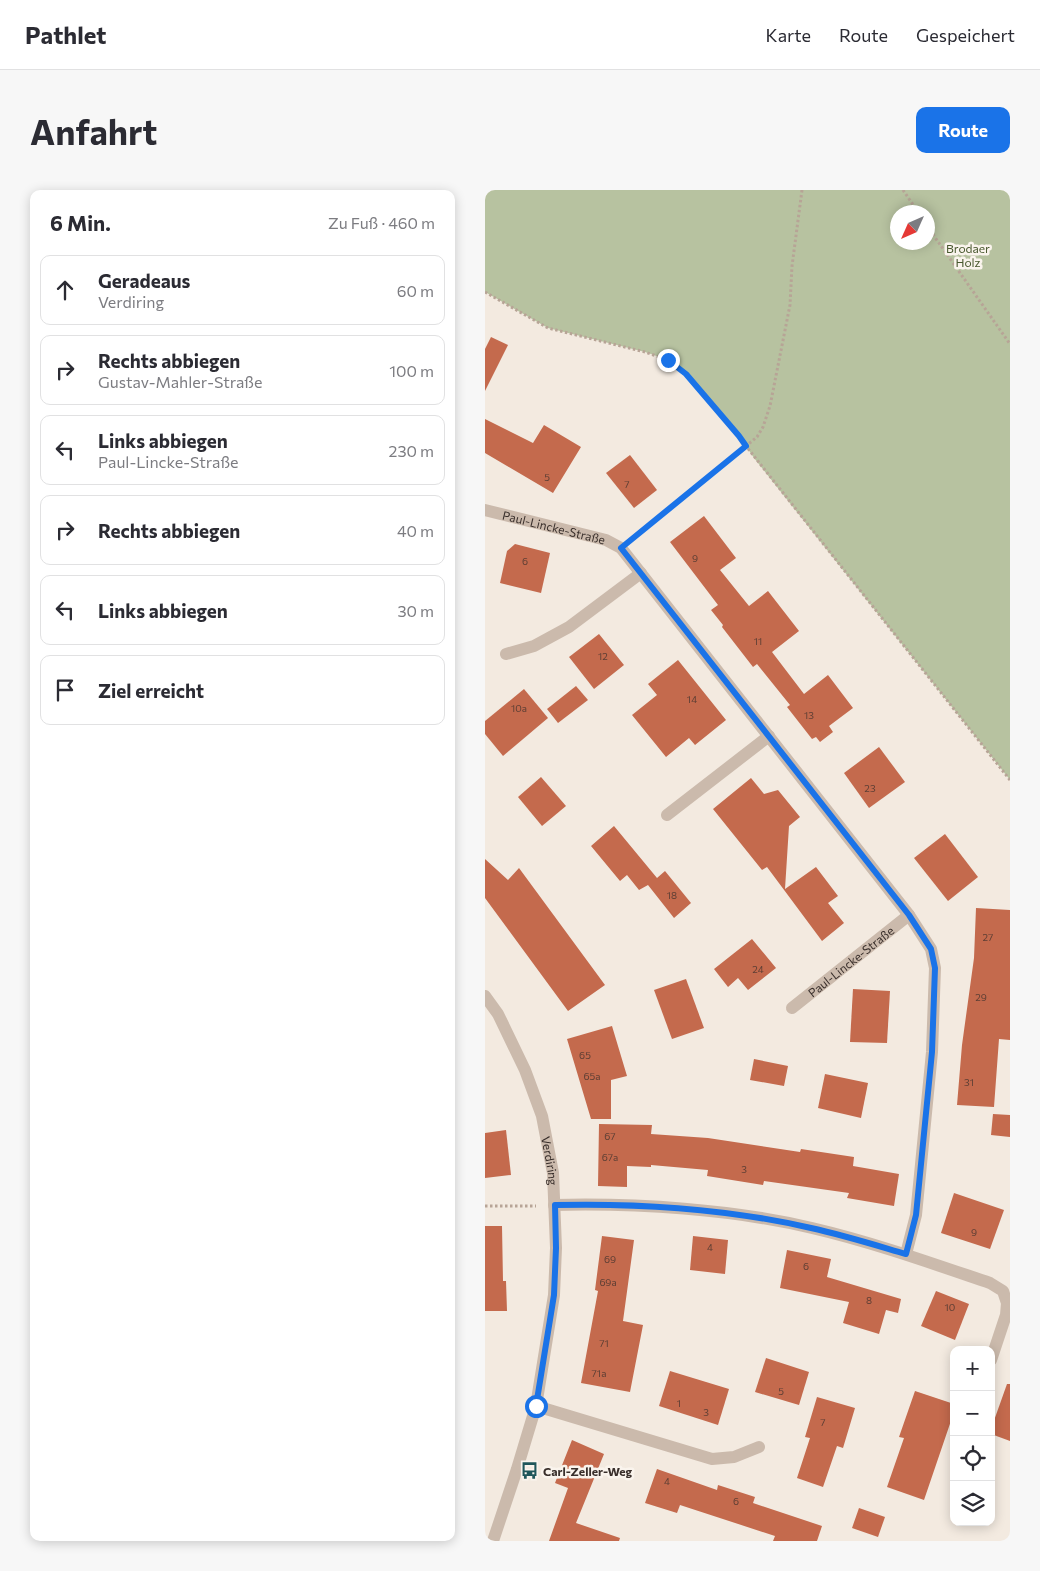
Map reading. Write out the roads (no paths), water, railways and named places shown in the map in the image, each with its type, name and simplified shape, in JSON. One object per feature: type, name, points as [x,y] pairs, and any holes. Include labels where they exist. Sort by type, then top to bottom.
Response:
[{"type":"street","name":"Paul-Lincke-Straße","points":[[485,510],[606,540],[621,548],[909,915],[931,949],[935,968],[932,1052],[916,1215],[906,1254]]},
{"type":"street","points":[[506,654],[534,646],[569,627],[641,573]]},
{"type":"street","points":[[667,815],[769,736]]},
{"type":"street","name":"Paul-Lincke-Straße","points":[[792,1008],[909,915]]},
{"type":"street","name":"Verdiring","points":[[485,996],[498,1014],[517,1054],[542,1116],[553,1173],[556,1248],[554,1295],[536,1406],[493,1541]]},
{"type":"street","points":[[555,1205],[598,1205],[722,1213],[812,1228],[906,1254],[990,1283],[1003,1291],[1007,1303],[1006,1315],[995,1348]]},
{"type":"street","points":[[536,1406],[712,1459],[734,1457],[759,1447]]},
{"type":"place","name":"Carl-Zeller-Weg","points":[[529,1471]]},
{"type":"park label","name":"Brodaer Holz","points":[[968,255]]}]
